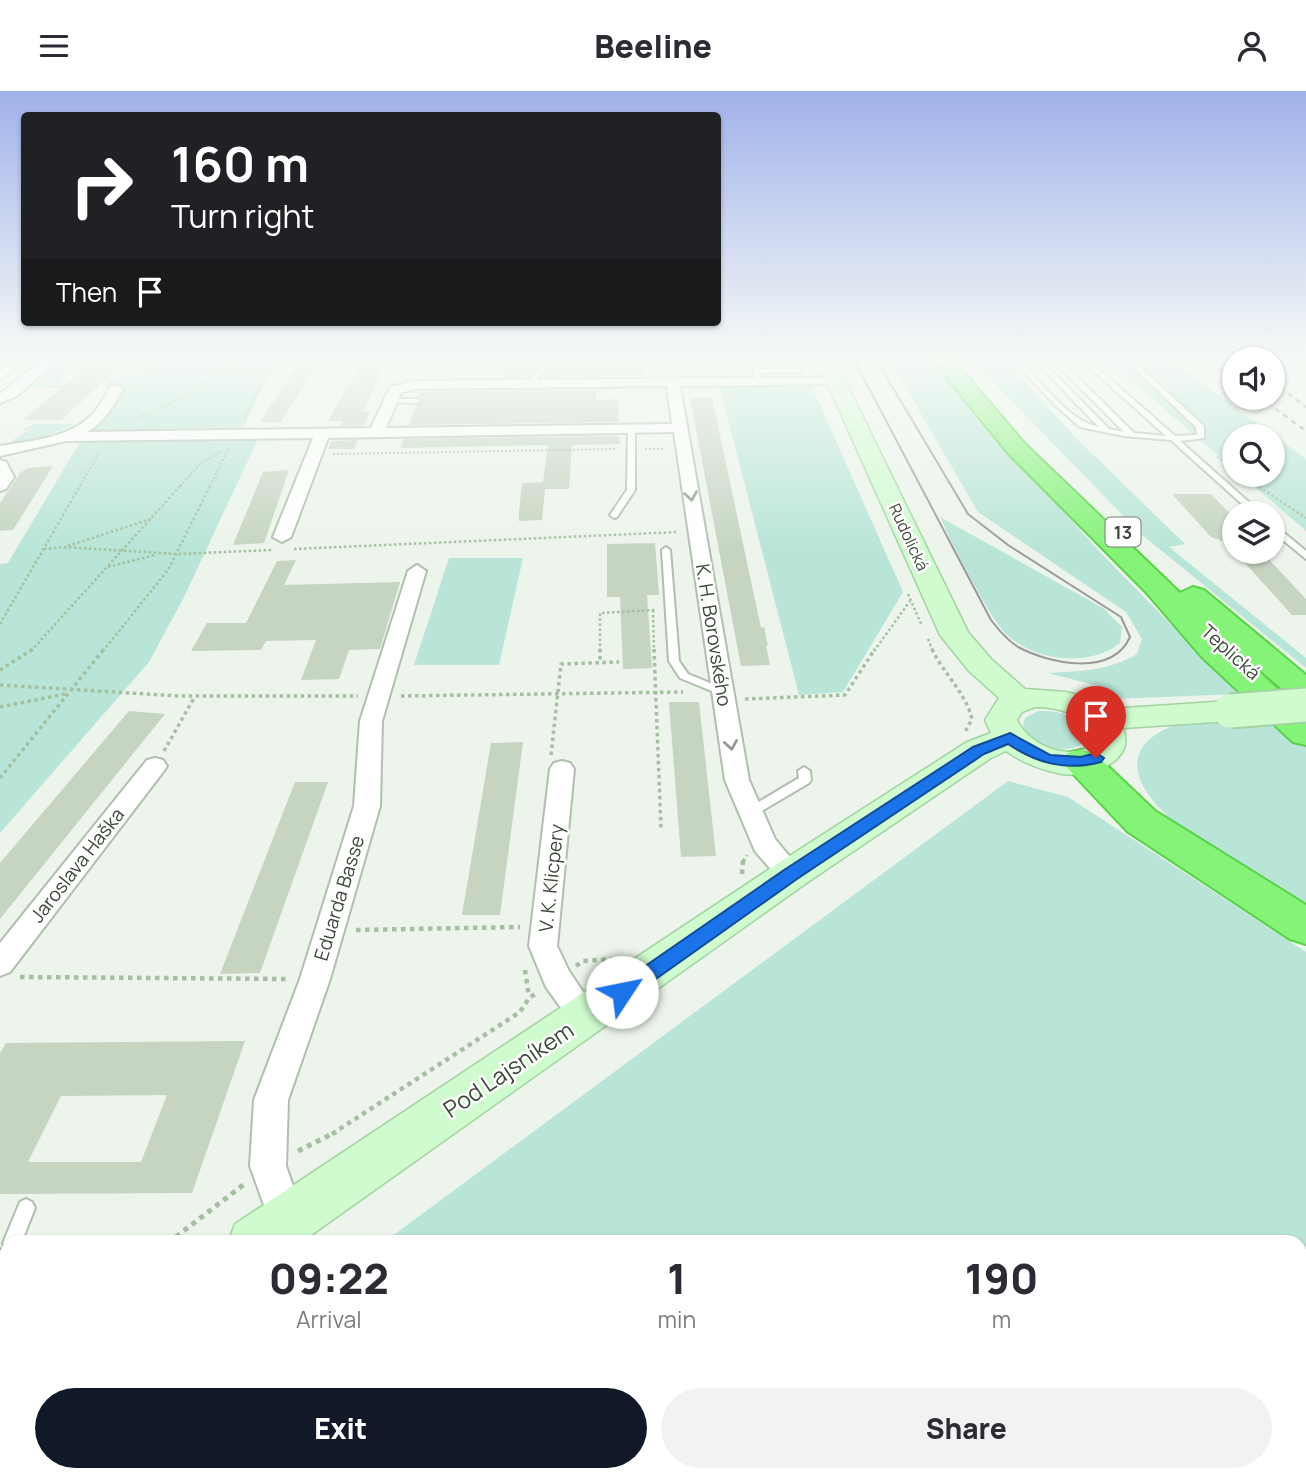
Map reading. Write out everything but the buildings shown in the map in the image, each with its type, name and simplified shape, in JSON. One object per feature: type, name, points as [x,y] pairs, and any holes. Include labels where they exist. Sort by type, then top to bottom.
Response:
[{"type":"highway","name":"13","points":[[993,421],[1016,448],[1169,586],[1306,692]]},
{"type":"highway","name":"13","points":[[1015,421],[1169,586]]},
{"type":"highway","points":[[1169,586],[1238,625],[1306,680]]},
{"type":"highway","points":[[1169,586],[1214,650],[1306,734]]},
{"type":"highway","name":"Teplická","points":[[1169,586],[1306,719]]},
{"type":"highway","points":[[1081,762],[1125,809],[1148,827],[1306,927]]},
{"type":"street","points":[[0,451],[59,437],[94,421]]},
{"type":"street","points":[[376,433],[382,421]]},
{"type":"street","name":"K. H. Borovského","points":[[679,421],[737,780],[764,844],[791,874]]},
{"type":"street","name":"Rudolická","points":[[855,421],[955,635],[980,665],[1019,700]]},
{"type":"street","points":[[59,437],[631,429],[682,439]]},
{"type":"street","points":[[280,546],[321,434]]},
{"type":"street","points":[[0,465],[6,477],[0,486]]},
{"type":"street","name":"Eduarda Basse","points":[[271,1231],[268,1166],[271,1100],[315,979],[367,806],[371,721],[416,571]]},
{"type":"street","points":[[1047,697],[1077,705],[1101,720],[1109,731],[1111,741],[1106,751],[1081,762],[1041,757],[1010,738],[1001,720],[1010,705],[1019,700],[1047,697]]},
{"type":"street","points":[[1101,720],[1306,705]]},
{"type":"street","name":"Pod Lajsníkem","points":[[271,1231],[791,874],[979,750],[1010,738]]},
{"type":"street","name":"Jaroslava Haška","points":[[7,971],[155,766]]},
{"type":"street","name":"V. K. Klicpery","points":[[562,769],[543,946],[557,978],[585,1017]]},
{"type":"lane","points":[[1079,421],[1083,425],[1174,441],[1195,441],[1203,431],[1192,421]]},
{"type":"lane","points":[[1097,421],[1105,429]]},
{"type":"lane","points":[[1119,421],[1131,433]]},
{"type":"lane","points":[[1152,421],[1243,501]]},
{"type":"lane","points":[[614,515],[631,490],[631,429]]},
{"type":"lane","points":[[1285,537],[1306,556]]},
{"type":"lane","points":[[666,550],[674,661],[684,675],[723,696]]},
{"type":"lane","points":[[749,813],[805,780],[804,771]]},
{"type":"lane","points":[[15,1235],[26,1208]]},
{"type":"path","points":[[241,425],[243,421]]},
{"type":"path","points":[[0,624],[108,437]]},
{"type":"path","points":[[314,454],[631,449],[682,439]]},
{"type":"path","points":[[0,670],[27,655],[200,464],[231,446],[169,571],[0,778]]},
{"type":"path","points":[[1260,487],[1306,518]]},
{"type":"path","points":[[62,547],[152,519]]},
{"type":"path","points":[[44,549],[62,547],[177,554],[280,546],[697,531]]},
{"type":"path","points":[[106,568],[160,553]]},
{"type":"path","points":[[723,696],[845,695],[898,613],[910,601],[941,668],[970,706],[972,719],[964,733]]},
{"type":"path","points":[[653,610],[661,829]]},
{"type":"path","points":[[600,662],[600,613],[671,610]]},
{"type":"path","points":[[562,769],[550,765],[561,664],[618,662]]},
{"type":"path","points":[[0,685],[71,693]]},
{"type":"path","points":[[0,707],[71,693]]},
{"type":"path","points":[[155,766],[194,698]]},
{"type":"path","points":[[742,878],[743,857],[764,844]]},
{"type":"path","points":[[330,931],[520,927]]},
{"type":"path","points":[[178,1235],[268,1166],[339,1130],[520,1012],[529,998],[583,961],[619,958]]},
{"type":"path","points":[[7,971],[315,979]]},
{"type":"shaded area","points":[[100,421],[246,421],[243,427],[87,431]]},
{"type":"shaded area","points":[[728,421],[827,421],[903,592],[843,692],[799,695]]},
{"type":"shaded area","points":[[925,421],[983,421],[1096,548],[1239,694],[1113,699],[1102,687],[1048,673],[1072,672],[1115,664],[1137,654],[1142,639],[1126,612],[978,512]]},
{"type":"shaded area","points":[[1031,421],[1061,421],[1185,544],[1169,547],[1306,658],[1306,668],[1141,534]]},
{"type":"shaded area","points":[[1178,421],[1254,421],[1258,424],[1222,424],[1222,459]]},
{"type":"shaded area","points":[[36,424],[75,424],[35,441],[5,446]]},
{"type":"shaded area","points":[[259,437],[184,597],[149,662],[0,833],[0,564],[8,563],[80,442]]},
{"type":"shaded area","points":[[1285,444],[1306,459],[1306,531],[1285,513],[1285,501],[1271,501],[1255,487],[1285,487]]},
{"type":"shaded area","points":[[940,517],[1103,608],[1122,627],[1120,643],[1093,656],[1062,658],[1032,650],[1018,643],[1006,634],[990,613]]},
{"type":"shaded area","points":[[449,558],[523,558],[499,665],[414,665]]},
{"type":"shaded area","points":[[1038,711],[1060,713],[1074,718],[1084,728],[1086,741],[1078,746],[1060,749],[1033,739],[1023,724],[1025,718]]},
{"type":"shaded area","points":[[1207,719],[1282,719],[1306,741],[1306,906],[1230,862],[1170,819],[1149,795],[1138,772],[1141,750],[1145,744],[1172,726]]},
{"type":"shaded area","points":[[1008,781],[1068,797],[1306,952],[1306,1235],[393,1235]]},
{"type":"tram line","points":[[886,421],[991,620],[1003,635],[1031,653],[1063,662],[1095,662],[1109,658],[1121,650],[1130,637],[1121,617],[1008,545],[968,514],[913,421]]},
{"type":"railway","points":[[1292,421],[1306,431]]},
{"type":"route","points":[[622,992],[791,874],[979,750],[1010,738],[1020,747],[1049,759],[1081,762],[1096,758]]}]
